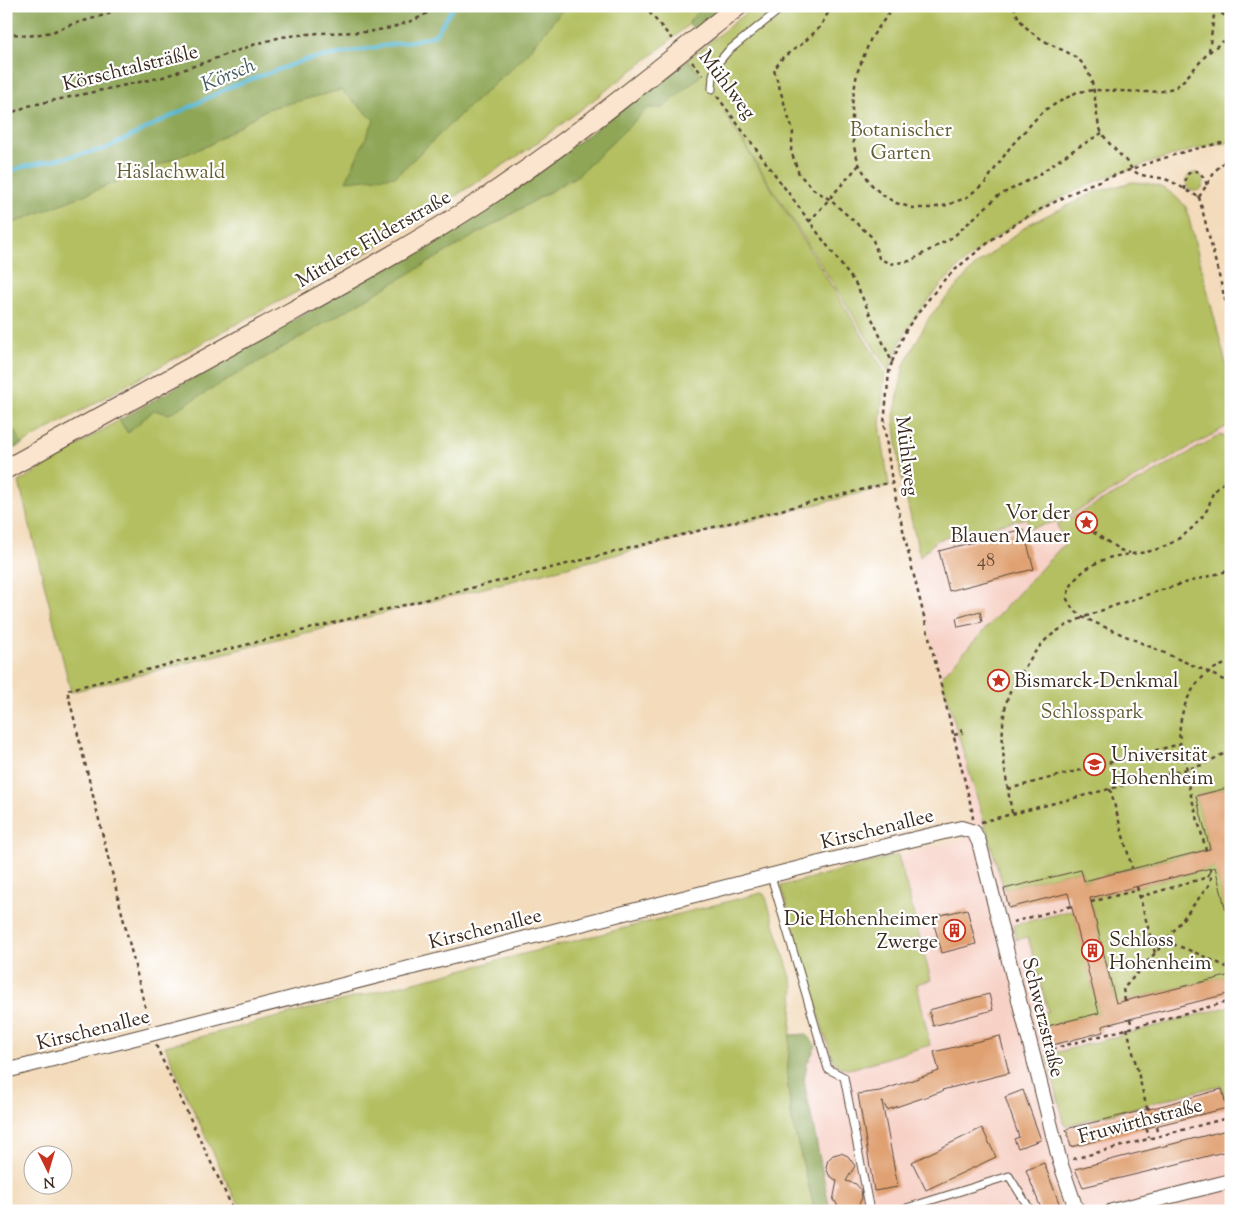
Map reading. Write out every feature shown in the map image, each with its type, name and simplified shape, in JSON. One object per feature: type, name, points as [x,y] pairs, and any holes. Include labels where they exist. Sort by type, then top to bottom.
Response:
[{"type":"main road","name":"Mittlere Filderstraße","points":[[6,470],[329,291],[430,233],[481,201],[598,116],[738,6]]},
{"type":"street","name":"Kirschenallee","points":[[6,1072],[902,842],[961,828],[973,828]]},
{"type":"street","name":"Schwerzstraße","points":[[973,828],[979,842],[1001,925],[1060,1162],[1078,1211]]},
{"type":"street","points":[[1112,1211],[1231,1181]]},
{"type":"lane","points":[[712,89],[713,75],[717,64],[728,51],[784,6]]},
{"type":"lane","points":[[771,876],[828,1069],[844,1077],[870,1211]]},
{"type":"lane","points":[[897,1211],[1009,1176],[1031,1211]]},
{"type":"path","points":[[6,33],[28,36],[52,32],[108,14],[119,6]]},
{"type":"path","name":"Körschtalsträßle","points":[[6,115],[28,106],[163,77],[281,37],[318,33],[367,32],[390,28],[426,14],[433,6]]},
{"type":"path","name":"Mühlweg","points":[[644,6],[702,74],[857,286],[892,362],[889,372],[884,424],[892,482],[972,810],[973,828]]},
{"type":"path","points":[[842,6],[829,11],[820,26],[802,44],[783,57],[774,70],[793,132],[791,151],[799,174],[813,189],[829,199],[872,238],[879,258],[890,264],[910,261],[953,237],[998,196],[1034,177],[1102,133]]},
{"type":"path","points":[[894,6],[871,38],[857,72],[852,104],[852,131],[854,148],[859,164],[870,183],[881,194],[896,203],[912,208],[948,205],[967,197],[985,183],[1011,146],[1043,112],[1077,92],[1094,90],[1147,92],[1163,91],[1176,87],[1208,53],[1222,42],[1231,40]]},
{"type":"path","points":[[1014,6],[1021,22],[1031,32],[1045,42],[1074,56],[1083,64],[1094,90],[1098,124],[1102,133],[1132,169],[1139,174],[1166,179],[1199,197]]},
{"type":"path","points":[[1208,53],[1214,7]]},
{"type":"path","points":[[1214,7],[1231,21]]},
{"type":"path","points":[[892,362],[907,328],[945,279],[994,238],[1039,210],[1088,185],[1180,153],[1231,142]]},
{"type":"path","points":[[1231,155],[1216,170],[1199,197],[1231,324]]},
{"type":"path","points":[[809,222],[859,164]]},
{"type":"path","points":[[1185,190],[1186,176],[1193,171],[1198,171],[1203,175],[1207,185]]},
{"type":"path","points":[[1231,478],[1213,494],[1208,508],[1195,525],[1184,535],[1153,551],[1111,557],[1100,562],[1082,572],[1069,587],[1066,599],[1082,617],[1208,672],[1231,684]]},
{"type":"path","points":[[234,1211],[152,1034],[67,690],[892,482]]},
{"type":"path","points":[[1093,532],[1120,550],[1131,554]]},
{"type":"path","points":[[1012,813],[1005,776],[1004,758],[1006,703],[1012,686],[1034,653],[1048,637],[1082,617],[1127,600],[1231,570]]},
{"type":"path","points":[[1206,850],[1185,770],[1180,744],[1181,722],[1184,707],[1200,680],[1208,672],[1231,662]]},
{"type":"path","points":[[954,736],[962,733],[960,726]]},
{"type":"path","points":[[1008,789],[1180,744]]},
{"type":"path","points":[[973,828],[1012,813],[1202,765],[1231,750]]},
{"type":"path","points":[[1110,789],[1132,868]]},
{"type":"path","points":[[1126,1001],[1123,989],[1165,942],[1209,886],[1211,869],[1205,878],[1140,897]]},
{"type":"path","points":[[1091,902],[1137,889],[1155,953]]},
{"type":"path","points":[[1001,925],[1072,906]]},
{"type":"path","points":[[1165,942],[1180,946],[1231,969]]},
{"type":"path","points":[[1033,1054],[1231,1000]]},
{"type":"path","points":[[1130,1019],[1132,1027]]},
{"type":"path","points":[[1127,1028],[1146,1108],[1144,1117],[1149,1138]]},
{"type":"path","points":[[1146,1108],[1152,1112],[1159,1135]]},
{"type":"path","name":"Fruwirthstraße","points":[[1060,1162],[1231,1117]]},
{"type":"shaded area","name":"Universität Hohenheim","points":[[1231,424],[1231,1211],[830,1210],[804,1081],[807,1064],[824,1032],[781,886],[964,839],[973,832],[941,677],[910,560],[920,557],[937,540],[1026,518],[1059,521]]},
{"type":"green space","name":"Häslachwald","points":[[6,6],[711,6],[650,57],[530,148],[351,263],[216,335],[6,453]]},
{"type":"green space","name":"Häslachwald","points":[[6,6],[567,6],[522,59],[396,176],[346,181],[374,120],[341,90],[267,109],[209,145],[6,226]]},
{"type":"green space","points":[[703,6],[723,6],[693,30],[689,22]]},
{"type":"green space","name":"Botanischer Garten","points":[[754,6],[1231,6],[1231,142],[1154,161],[1102,179],[1062,198],[1015,224],[971,256],[933,294],[904,335],[889,372],[724,112],[885,372],[880,424],[889,486],[71,692],[19,482],[119,420],[128,433],[154,410],[493,225],[578,175],[648,108],[663,107],[701,75],[688,60]]},
{"type":"green space","points":[[688,60],[701,75],[663,108],[648,108],[578,175],[169,414],[154,410],[128,433],[119,420],[431,242],[555,159]]},
{"type":"green space","points":[[1195,173],[1201,176],[1204,182],[1201,188],[1195,191],[1189,188],[1186,182],[1189,176]]},
{"type":"green space","points":[[1132,182],[1156,185],[1174,195],[1186,207],[1231,383],[1231,424],[1059,521],[1031,528],[1026,518],[937,540],[920,557],[900,471],[894,416],[904,365],[930,316],[974,267],[1029,224],[1096,192]]},
{"type":"green space","points":[[15,430],[22,444],[6,453],[6,434]]},
{"type":"green space","name":"Schlosspark","points":[[1220,435],[1231,437],[1231,787],[1196,796],[1210,849],[1084,881],[1081,870],[1004,889],[941,677],[1064,544],[1057,525]]},
{"type":"green space","points":[[898,855],[931,980],[917,984],[930,1045],[847,1069],[840,1067],[834,1062],[781,886]]},
{"type":"green space","points":[[1215,867],[1231,928],[1231,975],[1116,1003],[1090,898]]},
{"type":"green space","points":[[761,893],[765,895],[794,987],[787,1079],[792,1121],[815,1211],[246,1211],[234,1197],[165,1046]]},
{"type":"green space","points":[[1073,910],[1099,1013],[1040,1028],[1037,1015],[1048,1011],[1028,937],[1016,940],[1014,925]]},
{"type":"green space","points":[[1231,1006],[1231,1111],[1229,1111],[1221,1085],[1065,1126],[1047,1055]]},
{"type":"green space","points":[[806,1034],[816,1046],[807,1064],[804,1081],[830,1209],[833,1211],[815,1211],[792,1121],[787,1078],[790,1035]]},
{"type":"building","points":[[1023,529],[1034,569],[949,591],[939,551]]},
{"type":"building","points":[[980,611],[982,622],[958,627],[956,618]]},
{"type":"building","name":"Schloss Hohenheim","points":[[1231,787],[1231,914],[1227,915],[1215,867],[1090,898],[1116,1003],[1231,975],[1231,993],[1102,1026],[1103,1032],[1045,1047],[1040,1028],[1099,1013],[1068,893],[1009,908],[1004,889],[1081,870],[1084,881],[1210,849],[1196,796]]},
{"type":"building","name":"Die Hohenheimer Zwerge","points":[[967,909],[976,944],[942,953],[932,917]]},
{"type":"building","points":[[989,994],[993,1010],[933,1026],[929,1010]]},
{"type":"building","points":[[1000,1036],[1009,1073],[942,1090],[887,1110],[882,1102],[898,1187],[874,1191],[858,1094],[880,1091],[939,1071],[934,1052]]},
{"type":"building","points":[[1222,1089],[1227,1108],[1071,1147],[1066,1129]]},
{"type":"building","points":[[1023,1090],[1041,1140],[1018,1148],[1014,1139],[1019,1137],[1005,1097]]},
{"type":"building","points":[[982,1128],[996,1157],[926,1190],[912,1162]]},
{"type":"building","points":[[1231,1129],[1231,1150],[1154,1170],[1083,1187],[1075,1169]]},
{"type":"building","points":[[841,1153],[848,1156],[855,1166],[846,1181],[856,1184],[861,1190],[862,1198],[858,1206],[851,1210],[843,1209],[833,1201],[837,1181],[829,1175],[826,1167],[828,1160],[833,1155]]},
{"type":"building","points":[[1044,1163],[1062,1211],[1042,1211],[1026,1170]]},
{"type":"waterway","name":"Körsch","points":[[6,172],[105,149],[230,87],[305,60],[417,40],[435,35],[454,6]]},
{"type":"place","name":"Vor der Blauen Mauer","points":[[1086,523]]},
{"type":"place","name":"Bismarck-Denkmal","points":[[998,680]]},
{"type":"place","name":"Universität Hohenheim","points":[[1095,765]]},
{"type":"place","name":"Die Hohenheimer Zwerge","points":[[954,930]]},
{"type":"place","name":"Schloss Hohenheim","points":[[1093,951]]}]
